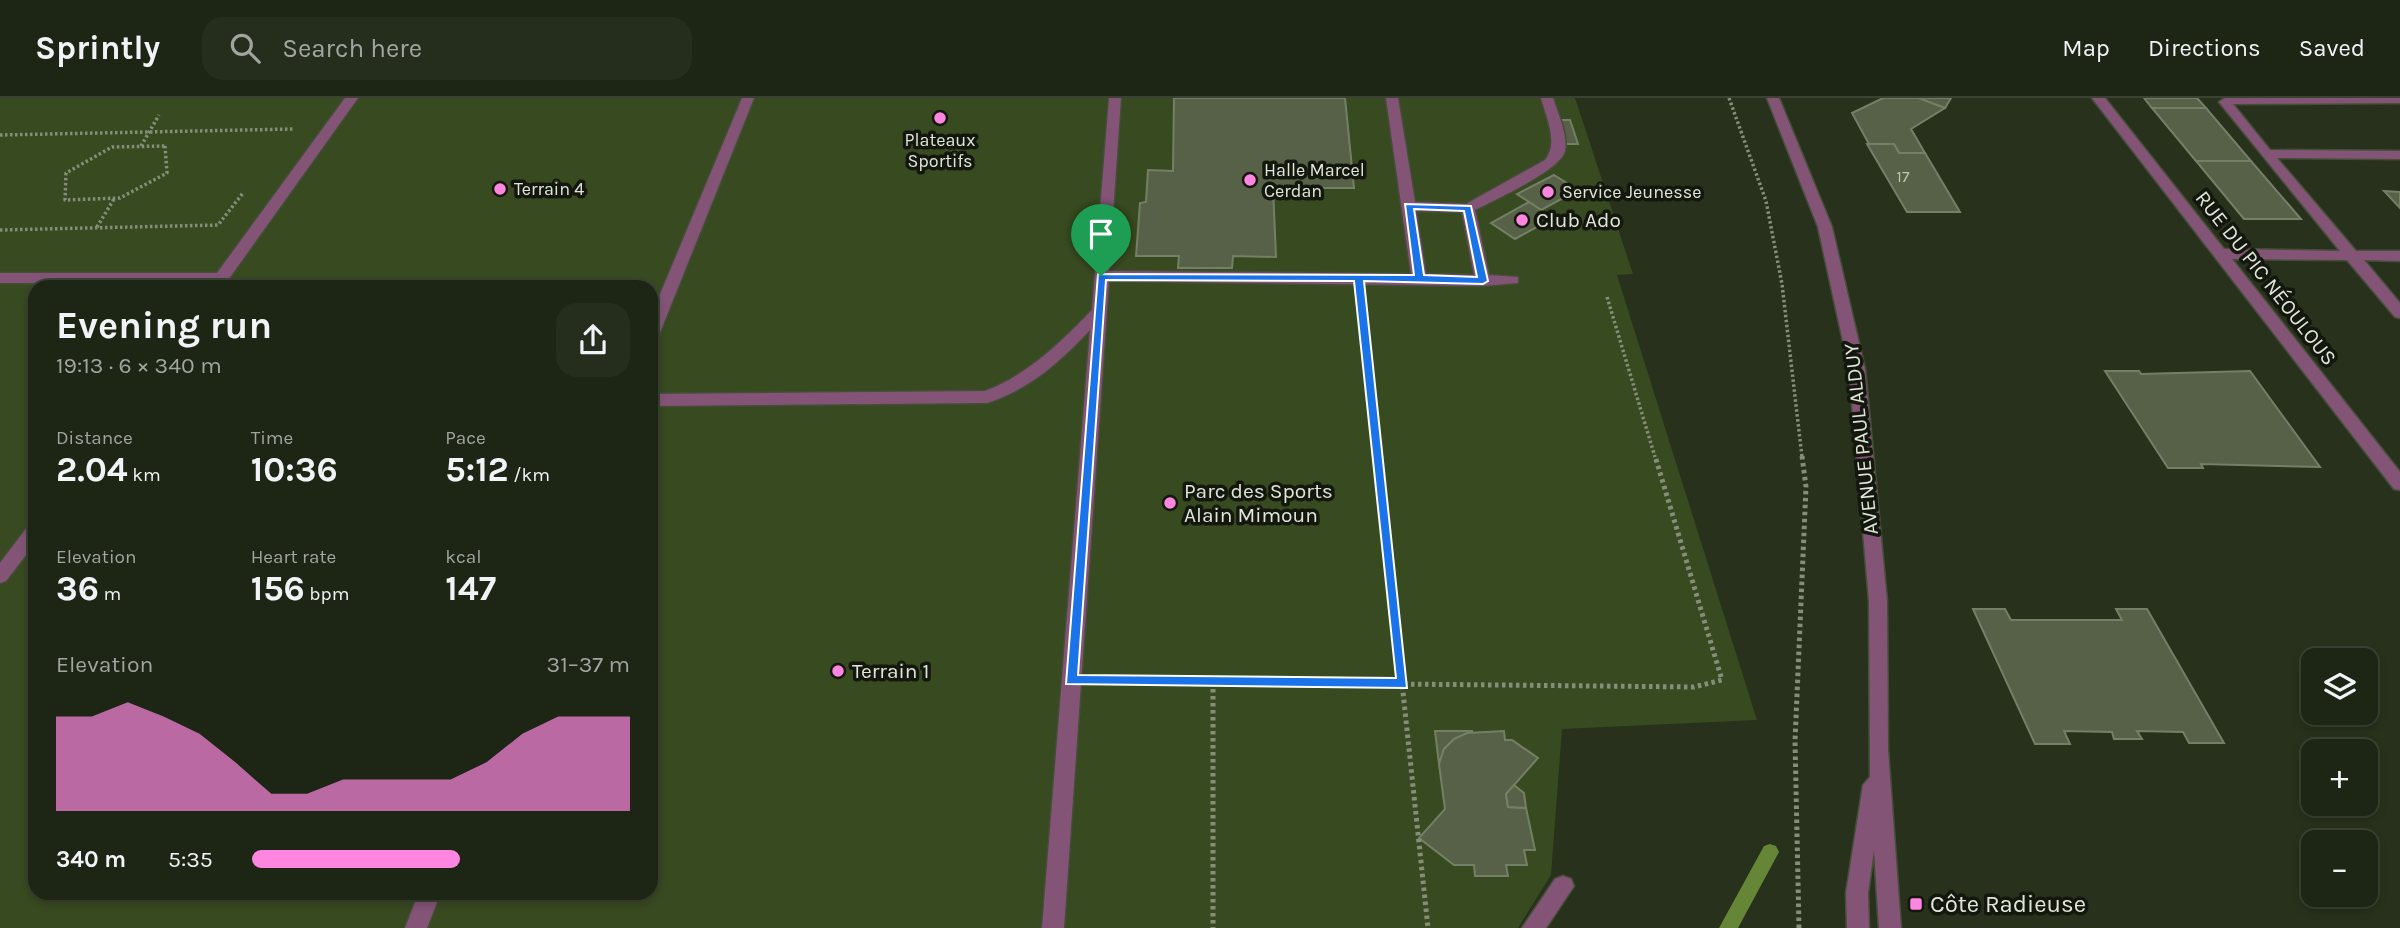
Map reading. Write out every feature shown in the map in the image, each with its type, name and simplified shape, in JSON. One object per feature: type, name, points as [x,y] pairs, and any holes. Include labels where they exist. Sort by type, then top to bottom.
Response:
[{"type":"street","points":[[220,280],[352,98]]},
{"type":"street","points":[[659,294],[748,98]]},
{"type":"street","points":[[1053,928],[1115,98]]},
{"type":"street","points":[[1392,98],[1419,278]]},
{"type":"street","points":[[1409,206],[1468,208],[1550,163],[1558,153],[1558,138],[1547,98]]},
{"type":"street","name":"AVENUE PAUL ALDUY","points":[[1773,98],[1825,226],[1857,369],[1878,601],[1878,750],[1890,928]]},
{"type":"street","name":"RUE DU PIC NÉOULOUS","points":[[2098,98],[2400,484]]},
{"type":"street","points":[[2400,99],[2236,99],[2224,102],[2400,313]]},
{"type":"street","points":[[2266,154],[2400,155]]},
{"type":"street","points":[[1468,208],[1483,281]]},
{"type":"street","points":[[2220,254],[2400,256]]},
{"type":"street","points":[[1101,276],[1513,280]]},
{"type":"street","points":[[0,278],[87,280]]},
{"type":"street","points":[[658,400],[987,397],[1016,387],[1039,371],[1098,311]]},
{"type":"street","points":[[0,576],[28,539]]},
{"type":"street","name":"AVENUE PAUL ALDUY","points":[[1857,928],[1857,893],[1878,750]]},
{"type":"street","points":[[1533,928],[1563,886]]},
{"type":"street","points":[[416,928],[427,900]]},
{"type":"path","points":[[1729,98],[1766,201],[1782,284],[1806,487],[1796,741],[1799,928]]},
{"type":"path","points":[[141,146],[159,115]]},
{"type":"path","points":[[284,140],[301,119]]},
{"type":"path","points":[[0,135],[149,133],[236,128],[293,130]]},
{"type":"path","points":[[165,146],[167,173],[120,198],[114,198],[65,200],[66,173],[112,147],[165,146]]},
{"type":"path","points":[[0,230],[218,225],[251,182]]},
{"type":"path","points":[[96,228],[114,198]]},
{"type":"path","points":[[1359,278],[1428,928]]},
{"type":"path","points":[[1071,680],[1694,687],[1722,680],[1607,297]]},
{"type":"path","points":[[1213,682],[1213,928]]},
{"type":"green space","name":"Parc des Sports Alain Mimoun","points":[[0,98],[1575,98],[1633,274],[1617,275],[1757,720],[1562,729],[1551,875],[1518,928],[0,928]]},
{"type":"building","name":"Halle Marcel Cerdan","points":[[1174,98],[1345,98],[1354,188],[1273,188],[1276,257],[1233,256],[1232,268],[1178,268],[1179,256],[1136,256],[1140,203],[1146,202],[1148,170],[1173,171]]},
{"type":"building","points":[[1883,98],[1919,98],[1945,108],[1911,129],[1925,153],[1899,153],[1894,144],[1869,144],[1852,113]]},
{"type":"building","points":[[1919,98],[1951,98],[1945,108]]},
{"type":"building","points":[[2144,98],[2197,98],[2206,108],[2152,108]]},
{"type":"building","points":[[2152,108],[2206,108],[2251,161],[2196,161]]},
{"type":"building","points":[[1559,120],[1570,120],[1578,144],[1566,144]]},
{"type":"building","points":[[1867,144],[1894,144],[1899,153],[1925,153],[1960,212],[1907,212]]},
{"type":"building","points":[[2196,161],[2251,161],[2301,219],[2244,219]]},
{"type":"building","name":"Service Jeunesse","points":[[1554,175],[1578,190],[1541,210],[1517,194]]},
{"type":"building","points":[[2384,191],[2400,192],[2400,208],[2387,194]]},
{"type":"building","name":"Club Ado","points":[[1529,202],[1553,218],[1515,239],[1491,223]]},
{"type":"building","points":[[2105,371],[2139,371],[2141,374],[2250,371],[2320,467],[2201,464],[2203,468],[2168,468]]},
{"type":"building","points":[[1973,609],[2005,609],[2011,620],[2122,620],[2116,609],[2147,609],[2224,743],[2189,743],[2183,732],[2137,731],[2142,739],[2114,739],[2112,732],[2064,731],[2070,744],[2035,744]]},
{"type":"building","points":[[1435,731],[1473,731],[1454,739],[1444,749],[1439,764]]},
{"type":"building","points":[[1504,731],[1505,740],[1512,740],[1538,758],[1506,794],[1508,807],[1526,808],[1535,850],[1524,850],[1527,865],[1506,865],[1508,876],[1475,876],[1474,865],[1454,865],[1419,838],[1445,809],[1439,764],[1444,749],[1454,739],[1467,733]]},
{"type":"building","points":[[1514,785],[1524,793],[1526,808],[1508,807],[1506,794]]},
{"type":"waterway","points":[[1728,928],[1770,852]]},
{"type":"place","name":"Plateaux Sportifs","points":[[940,118]]},
{"type":"place","name":"Halle Marcel Cerdan","points":[[1250,180]]},
{"type":"place","name":"Terrain 4","points":[[500,189]]},
{"type":"place","name":"Service Jeunesse","points":[[1548,192]]},
{"type":"place","name":"Club Ado","points":[[1522,220]]},
{"type":"place","name":"Parc des Sports Alain Mimoun","points":[[1170,503]]},
{"type":"place","name":"Terrain 1","points":[[838,671]]},
{"type":"place","name":"Côte Radieuse","points":[[1916,904]]},
{"type":"route","points":[[1101,276],[1071,680],[1403,684],[1359,278],[1419,278],[1409,206],[1468,208],[1483,281],[1419,278],[1101,276]]}]
